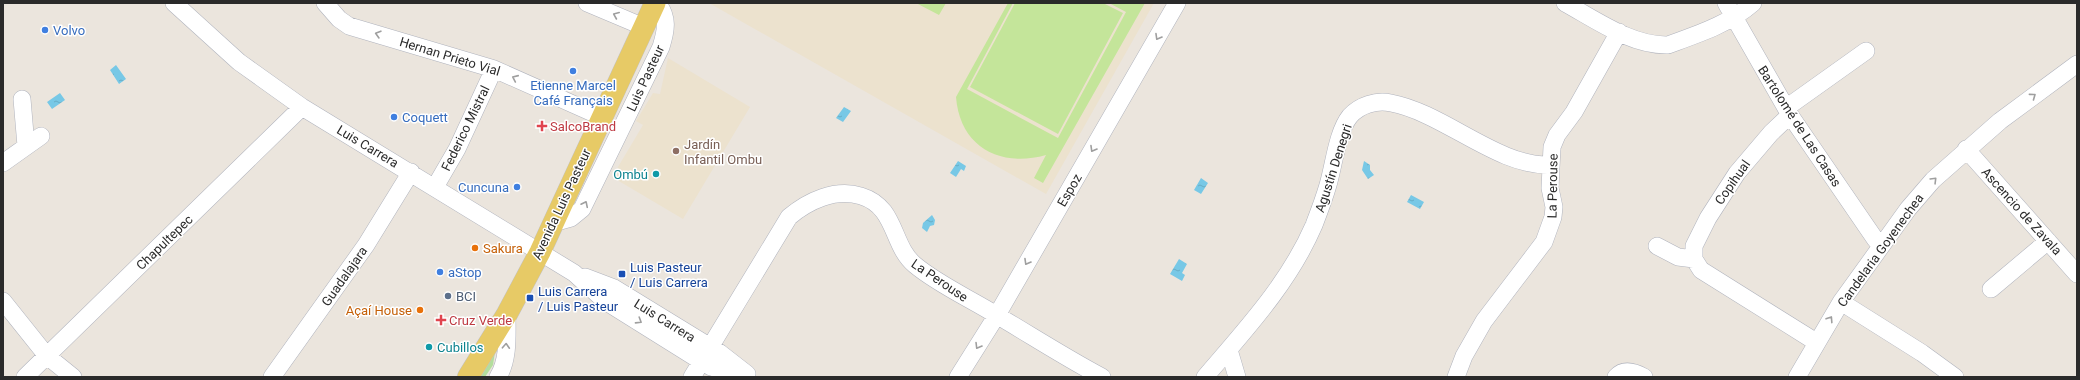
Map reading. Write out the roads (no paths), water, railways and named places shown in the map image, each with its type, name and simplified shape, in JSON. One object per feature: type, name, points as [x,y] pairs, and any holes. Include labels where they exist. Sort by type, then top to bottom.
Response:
[{"type":"main road","name":"Avenida Luis Pasteur","points":[[468,377],[507,314],[540,252],[656,3]]},
{"type":"street","name":"Luis Carrera","points":[[174,3],[239,62],[302,107],[411,172],[574,273],[614,288],[706,354],[751,377]]},
{"type":"street","name":"Hernan Prieto Vial","points":[[325,3],[339,19],[349,26],[494,68],[602,117]]},
{"type":"street","points":[[587,3],[644,27]]},
{"type":"street","name":"Luis Pasteur","points":[[553,223],[576,216],[582,209],[661,47],[666,29],[666,21],[664,13],[656,3]]},
{"type":"street","name":"Espoz","points":[[960,376],[997,315],[1177,3]]},
{"type":"street","points":[[1565,3],[1619,32],[1648,44],[1668,45],[1730,10],[1753,3]]},
{"type":"street","name":"Bartolomé de Las Casas","points":[[1730,10],[1788,112],[1881,246]]},
{"type":"street","name":"La Perouse","points":[[1456,377],[1464,356],[1477,332],[1544,242],[1551,227],[1554,207],[1550,188],[1552,147],[1557,135],[1574,112],[1619,32]]},
{"type":"street","name":"Copihual","points":[[1694,259],[1693,252],[1696,241],[1722,195],[1754,153],[1788,112],[1866,51]]},
{"type":"street","name":"Candelaria Goyenechea","points":[[1797,377],[1816,342],[1841,302],[1908,209],[1933,180],[1966,149],[2000,121],[2077,64]]},
{"type":"street","name":"Federico Mistral","points":[[435,187],[457,149],[494,68]]},
{"type":"street","points":[[22,99],[26,146]]},
{"type":"street","name":"Agustín Denegri","points":[[1206,377],[1278,291],[1298,258],[1322,205],[1342,132],[1351,116],[1358,109],[1366,105],[1382,102],[1415,109],[1519,162],[1550,166]]},
{"type":"street","name":"Chapultepec","points":[[25,377],[302,107]]},
{"type":"street","points":[[3,163],[41,136]]},
{"type":"street","name":"Ascencio de Zavala","points":[[1966,149],[2077,274]]},
{"type":"street","name":"Guadalajara","points":[[272,377],[366,245],[411,172]]},
{"type":"street","name":"La Perouse","points":[[692,377],[788,218],[807,203],[833,194],[848,193],[860,195],[878,205],[886,214],[901,245],[914,265],[1102,377]]},
{"type":"street","points":[[1992,289],[2048,241]]},
{"type":"street","points":[[1657,246],[1678,257],[1694,259],[1701,270],[1816,342]]},
{"type":"street","points":[[3,301],[47,356],[73,377]]},
{"type":"street","points":[[1841,302],[1922,353],[1955,377]]},
{"type":"street","points":[[498,377],[505,357],[507,314]]},
{"type":"street","points":[[1229,350],[1237,377]]},
{"type":"street","name":"Luis Carrera","points":[[706,354],[711,367],[743,377]]},
{"type":"street","points":[[1621,374],[1634,372],[1644,377]]},
{"type":"water","points":[[116,65],[126,79],[119,84],[110,70]]},
{"type":"water","points":[[60,93],[65,100],[52,109],[47,102]]},
{"type":"water","points":[[844,107],[851,111],[843,122],[836,118]]},
{"type":"water","points":[[958,161],[966,166],[964,171],[961,169],[956,177],[950,173]]},
{"type":"water","points":[[1364,161],[1370,165],[1370,170],[1374,175],[1368,179],[1362,170]]},
{"type":"water","points":[[1201,178],[1208,183],[1201,194],[1194,190]]},
{"type":"water","points":[[1411,195],[1424,202],[1420,209],[1407,202]]},
{"type":"water","points":[[932,215],[935,220],[934,225],[930,226],[927,232],[922,228],[923,223]]},
{"type":"water","points":[[1179,259],[1187,264],[1182,273],[1185,275],[1182,281],[1170,274]]},
{"type":"place","name":"Volvo","points":[[45,30]]},
{"type":"place","name":"Etienne Marcel Café Français","points":[[573,71]]},
{"type":"place","name":"Coquett","points":[[394,117]]},
{"type":"place","name":"SalcoBrand","points":[[542,126]]},
{"type":"place","name":"Jardín Infantil Ombu","points":[[676,151]]},
{"type":"place","name":"Ombú","points":[[656,174]]},
{"type":"place","name":"Cuncuna","points":[[517,187]]},
{"type":"place","name":"Sakura","points":[[475,248]]},
{"type":"place","name":"aStop","points":[[440,272]]},
{"type":"place","name":"Luis Pasteur / Luis Carrera","points":[[622,274]]},
{"type":"place","name":"BCI","points":[[448,296]]},
{"type":"place","name":"Luis Carrera / Luis Pasteur","points":[[530,298]]},
{"type":"place","name":"Açaí House","points":[[420,310]]},
{"type":"place","name":"Cruz Verde","points":[[441,320]]},
{"type":"place","name":"Cubillos","points":[[429,347]]}]
